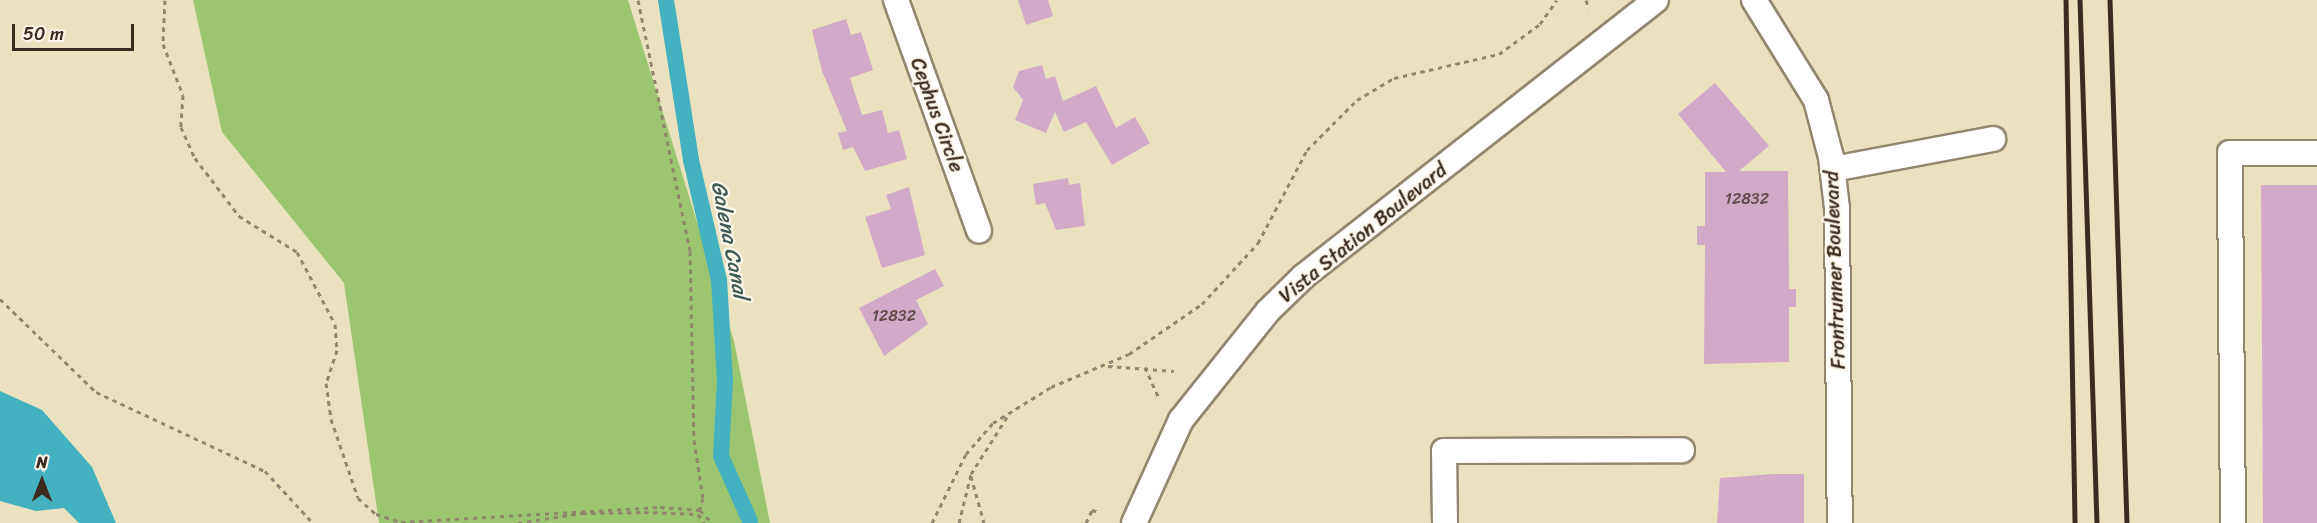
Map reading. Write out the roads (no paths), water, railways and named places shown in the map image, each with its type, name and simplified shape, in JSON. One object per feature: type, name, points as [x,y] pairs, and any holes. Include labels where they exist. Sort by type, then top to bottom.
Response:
[{"type":"street","name":"Cephus Circle","points":[[896,0],[979,230]]},
{"type":"street","name":"Vista Station Boulevard","points":[[1134,523],[1181,420],[1268,311],[1304,276],[1656,0]]},
{"type":"street","name":"Frontrunner Boulevard","points":[[1754,0],[1816,100],[1833,169],[1840,523]]},
{"type":"street","points":[[1833,169],[1992,139]]},
{"type":"street","points":[[2233,523],[2230,153],[2317,153]]},
{"type":"street","points":[[1445,523],[1444,451],[1682,450]]},
{"type":"water","points":[[0,391],[42,410],[92,467],[116,523],[79,523],[64,508],[36,511],[0,501]]},
{"type":"waterway","name":"Galena Canal","points":[[666,0],[691,160],[719,280],[725,380],[721,456],[750,521]]},
{"type":"railway","points":[[2066,0],[2075,523]]},
{"type":"railway","points":[[2080,0],[2097,523]]},
{"type":"railway","points":[[2110,0],[2127,523]]}]
